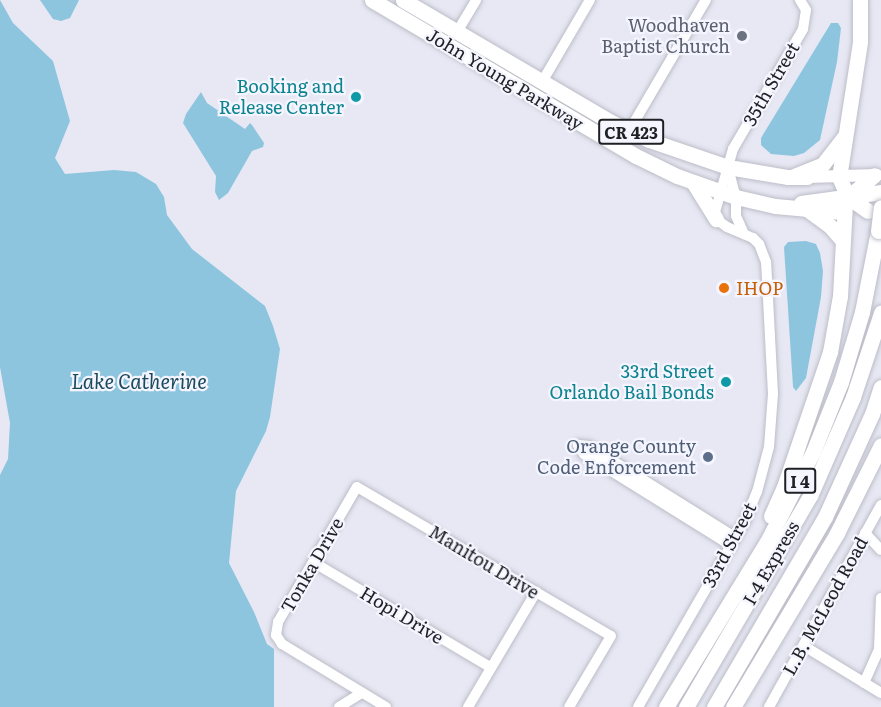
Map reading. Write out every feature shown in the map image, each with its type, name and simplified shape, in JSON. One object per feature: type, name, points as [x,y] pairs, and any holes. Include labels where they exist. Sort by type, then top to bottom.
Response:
[{"type":"highway","name":"John Young Parkway","points":[[372,0],[636,156],[693,183],[736,197],[775,206],[842,212]]},
{"type":"highway","name":"John Young Parkway","points":[[404,0],[629,131],[673,150],[728,167],[788,177],[807,177]]},
{"type":"highway","points":[[860,0],[860,42],[839,177],[849,196],[877,209]]},
{"type":"highway","points":[[509,81],[542,81]]},
{"type":"highway","points":[[788,177],[813,170],[823,164],[847,131]]},
{"type":"highway","points":[[728,607],[784,487],[821,385],[836,325],[842,212],[849,196],[878,175]]},
{"type":"highway","points":[[693,183],[716,219]]},
{"type":"highway","points":[[775,206],[881,192]]},
{"type":"highway","name":"I 4","points":[[666,707],[786,508],[824,427],[862,312],[878,231],[877,209]]},
{"type":"highway","points":[[808,210],[830,226],[842,240]]},
{"type":"highway","name":"I-4 Express","points":[[686,707],[786,539],[828,459],[854,398],[881,313]]},
{"type":"highway","name":"I-4 Express","points":[[714,707],[825,517],[872,414],[881,387]]},
{"type":"highway","points":[[733,707],[837,533],[881,445]]},
{"type":"highway","points":[[869,472],[881,456]]},
{"type":"main road","name":"John Young Parkway","points":[[807,177],[878,175]]},
{"type":"main road","name":"John Young Parkway","points":[[842,212],[877,209]]},
{"type":"street","points":[[457,32],[476,0]]},
{"type":"street","points":[[542,81],[590,0]]},
{"type":"street","points":[[629,131],[706,0]]},
{"type":"street","name":"35th Street","points":[[728,167],[733,149],[803,29],[806,10],[800,0]]},
{"type":"street","points":[[716,219],[719,191],[728,167]]},
{"type":"street","name":"33rd Street","points":[[728,167],[736,197],[736,216],[744,234]]},
{"type":"street","name":"33rd Street","points":[[639,707],[734,542],[752,504],[765,465],[773,409],[766,262],[759,244],[716,219]]},
{"type":"street","points":[[578,445],[589,446],[734,542],[584,454],[578,445]]},
{"type":"street","name":"Tonka Drive","points":[[357,487],[278,622],[276,635],[282,644],[361,693]]},
{"type":"street","name":"Manitou Drive","points":[[357,487],[611,636],[569,707]]},
{"type":"street","name":"L.B. McLeod Road","points":[[769,707],[881,505]]},
{"type":"street","points":[[865,533],[881,550]]},
{"type":"street","name":"Hopi Drive","points":[[313,562],[490,667]]},
{"type":"street","points":[[468,707],[536,592]]},
{"type":"street","points":[[864,683],[879,649],[881,598]]},
{"type":"street","points":[[804,646],[881,693]]},
{"type":"street","points":[[339,707],[361,693],[386,707]]},
{"type":"water","name":"Lake Catherine","points":[[0,0],[13,23],[53,61],[70,121],[55,158],[65,174],[114,170],[136,172],[156,184],[164,197],[167,215],[192,249],[265,306],[273,326],[280,349],[270,417],[266,431],[236,491],[229,563],[254,612],[267,644],[274,649],[274,707],[0,707],[0,475],[8,459],[10,423],[0,367]]},
{"type":"water","points":[[40,0],[79,0],[70,18],[61,21],[53,19]]},
{"type":"water","points":[[831,23],[838,23],[841,28],[837,62],[820,140],[804,153],[794,156],[771,154],[761,145],[761,138]]},
{"type":"water","points":[[201,92],[207,103],[245,129],[250,123],[264,143],[263,147],[252,151],[228,193],[219,200],[215,192],[216,176],[183,123],[186,114]]},
{"type":"water","points":[[806,241],[816,244],[823,271],[821,297],[806,378],[796,391],[793,387],[784,247],[788,242]]},
{"type":"place","name":"Woodhaven Baptist Church","points":[[742,36]]},
{"type":"place","name":"Booking and Release Center","points":[[356,97]]},
{"type":"place","name":"IHOP","points":[[724,288]]},
{"type":"place","name":"33rd Street Orlando Bail Bonds","points":[[726,382]]},
{"type":"place","name":"Orange County Code Enforcement","points":[[708,457]]}]
